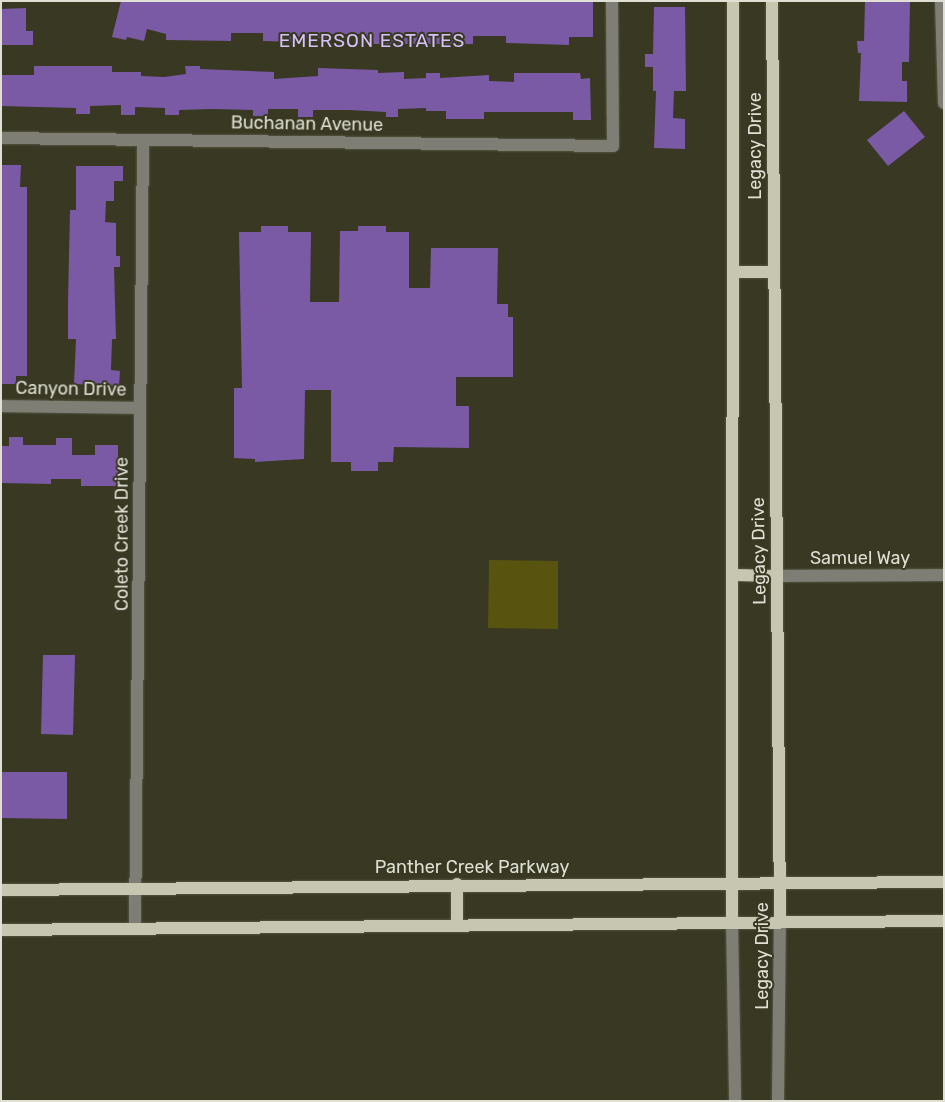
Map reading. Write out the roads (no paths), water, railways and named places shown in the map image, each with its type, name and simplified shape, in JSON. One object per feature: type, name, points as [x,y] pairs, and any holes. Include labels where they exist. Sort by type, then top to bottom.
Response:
[{"type":"main road","name":"Legacy Drive","points":[[732,921],[735,272],[733,1]]},
{"type":"main road","name":"Legacy Drive","points":[[772,1],[772,272],[780,920]]},
{"type":"main road","points":[[735,272],[772,272]]},
{"type":"main road","points":[[733,575],[777,576]]},
{"type":"main road","name":"Panther Creek Parkway","points":[[1,890],[457,884],[944,882]]},
{"type":"main road","points":[[456,924],[457,884]]},
{"type":"main road","points":[[1,930],[780,920],[944,921]]},
{"type":"street","name":"Buchanan Avenue","points":[[1,138],[613,146],[612,1]]},
{"type":"street","points":[[941,1],[943,102]]},
{"type":"street","name":"Coleto Creek Drive","points":[[135,928],[143,140]]},
{"type":"street","name":"Canyon Drive","points":[[1,406],[140,408]]},
{"type":"street","name":"Samuel Way","points":[[777,576],[944,575]]},
{"type":"street","name":"Legacy Drive","points":[[778,1101],[780,920]]},
{"type":"street","name":"Legacy Drive","points":[[732,921],[735,1101]]},
{"type":"district","name":"EMERSON ESTATES","points":[[372,41]]}]
